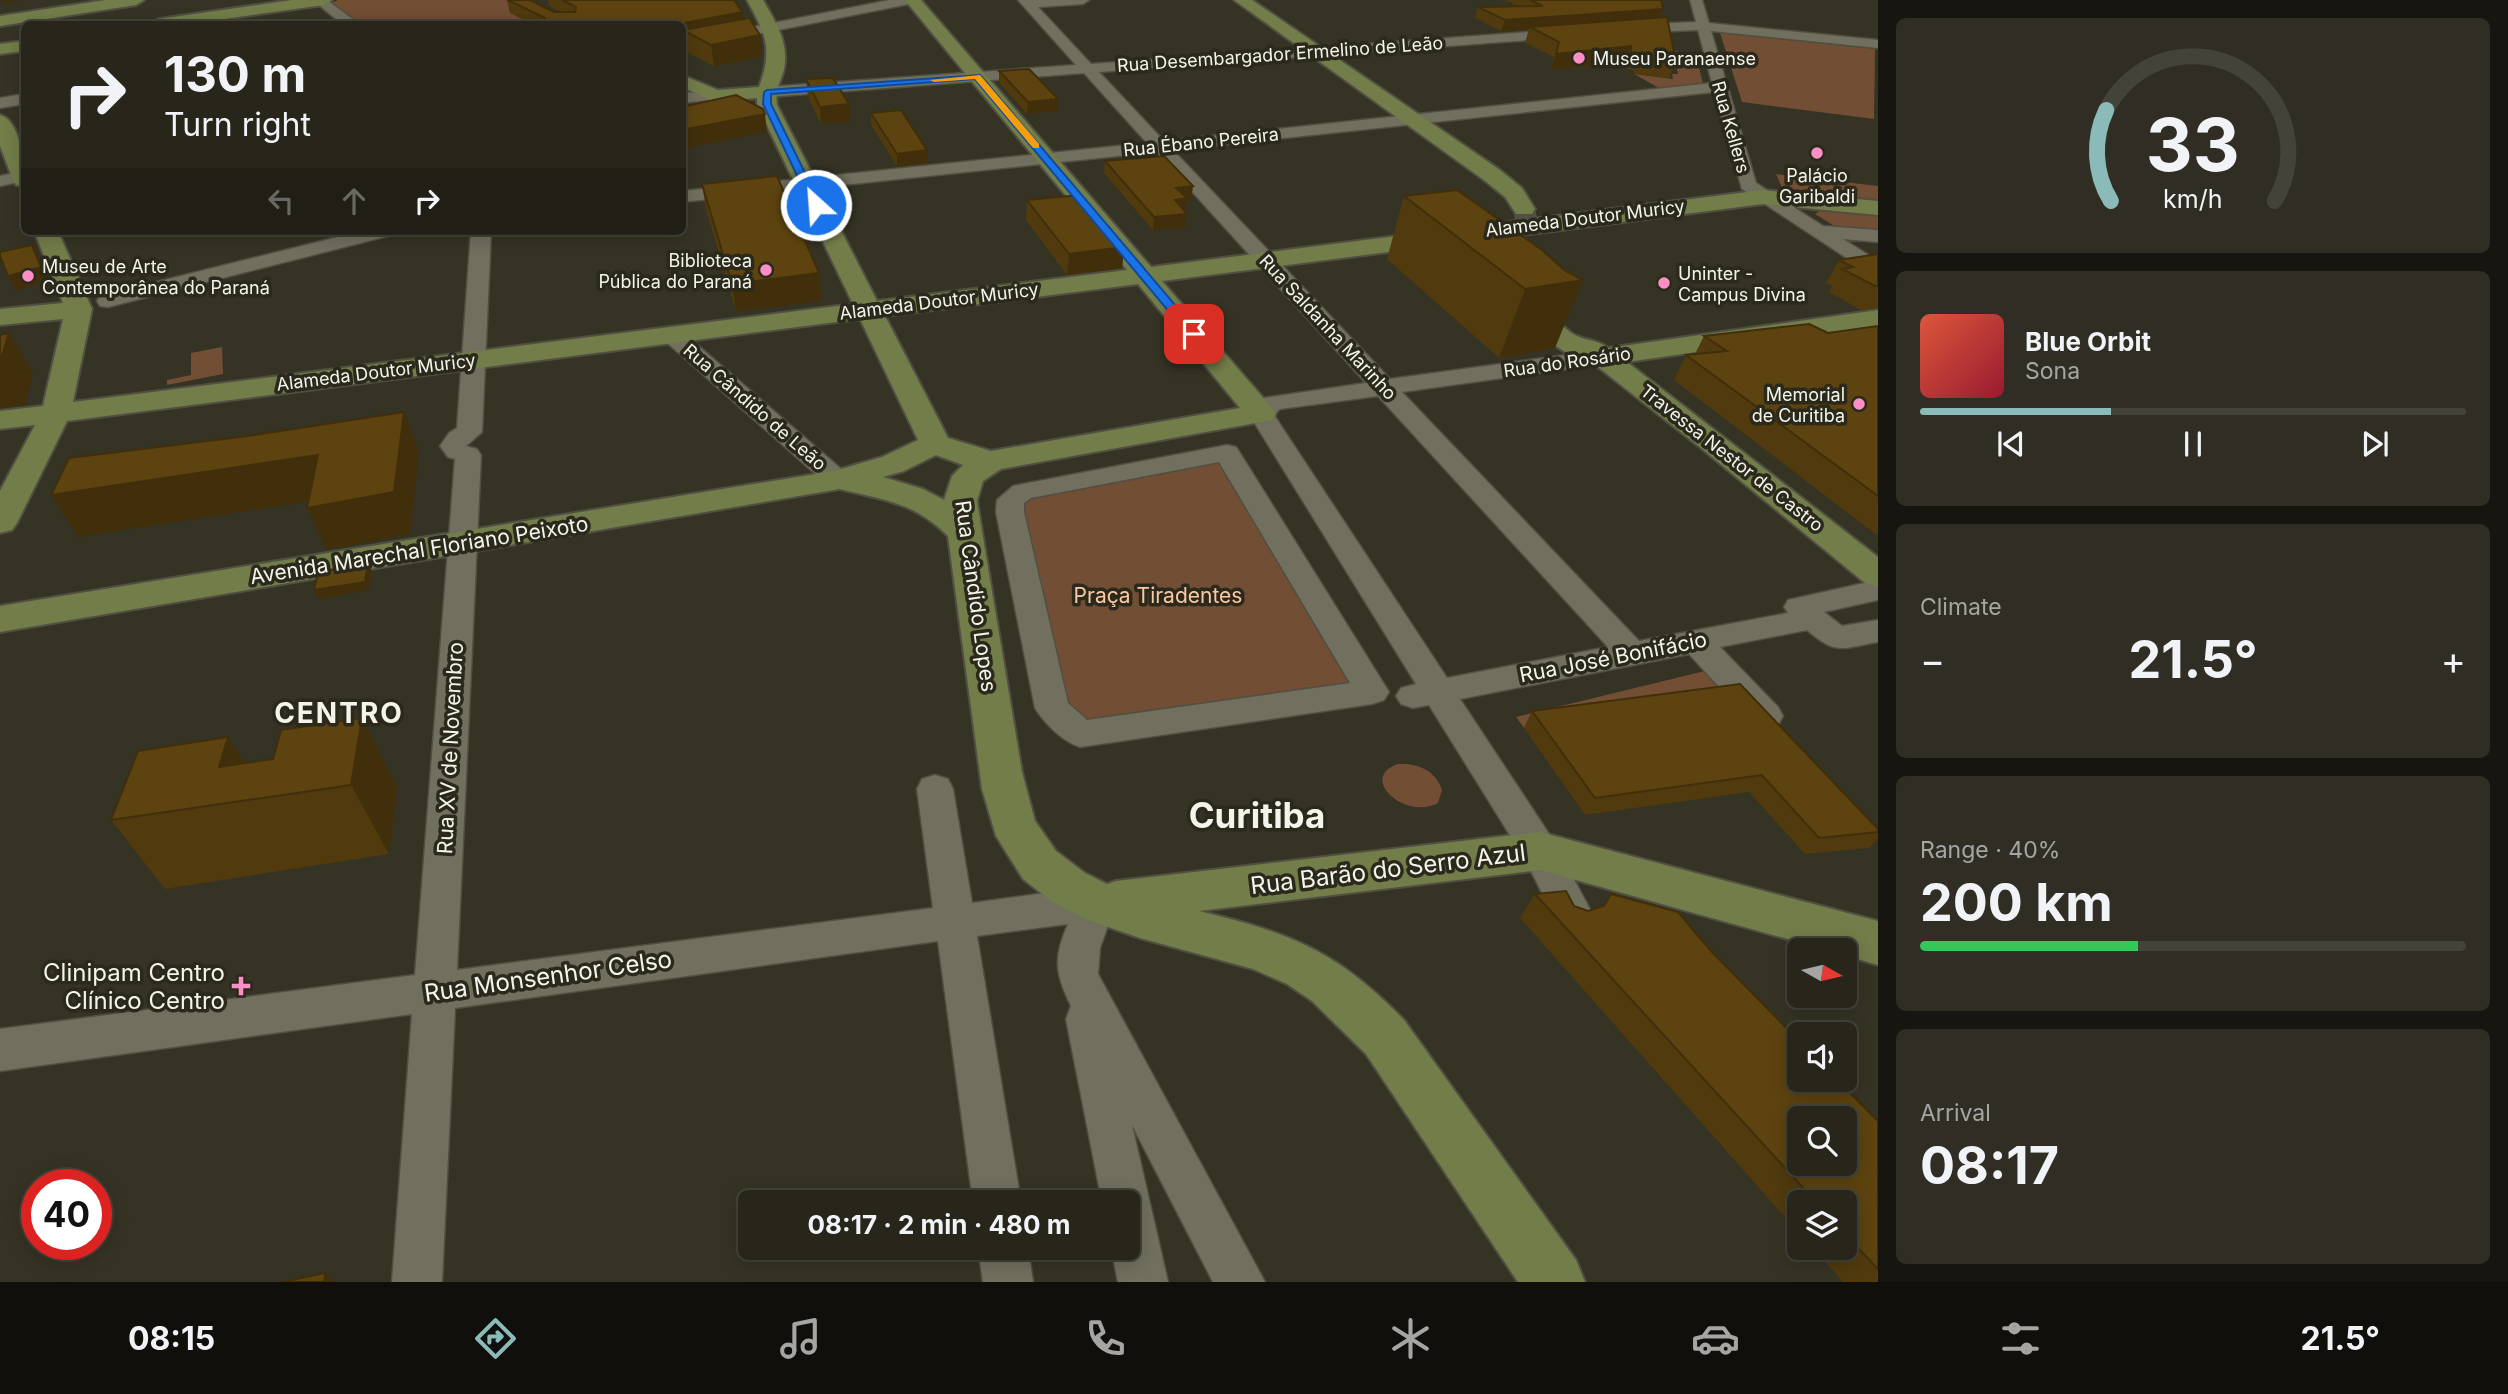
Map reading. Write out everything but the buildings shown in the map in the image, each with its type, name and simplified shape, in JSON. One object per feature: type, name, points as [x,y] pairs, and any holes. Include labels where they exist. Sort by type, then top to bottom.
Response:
[{"type":"street","points":[[0,21],[136,0]]},
{"type":"street","points":[[179,21],[322,0],[346,21]]},
{"type":"street","points":[[755,0],[770,27],[779,54],[767,92],[767,104],[934,444],[976,459],[990,461],[1261,414]]},
{"type":"street","points":[[686,44],[911,0],[1261,414],[1425,694],[1540,851],[1573,915]]},
{"type":"street","points":[[1027,2],[1083,0]]},
{"type":"street","points":[[1242,0],[1414,120],[1436,125],[1530,237]]},
{"type":"street","name":"Rua Kellers","points":[[1696,0],[1746,180],[1763,197],[1878,270]]},
{"type":"street","name":"Rua Saldanha Marinho","points":[[1027,2],[1632,654]]},
{"type":"street","points":[[1617,29],[1703,26],[1878,44]]},
{"type":"street","name":"Rua Desembargador Ermelino de Leão","points":[[686,98],[1590,32]]},
{"type":"street","points":[[0,49],[21,46]]},
{"type":"street","points":[[686,82],[715,96]]},
{"type":"street","name":"Rua Ébano Pereira","points":[[686,197],[1720,87]]},
{"type":"street","points":[[0,103],[21,100]]},
{"type":"street","points":[[1414,120],[1408,126],[1483,181],[1530,237]]},
{"type":"street","points":[[0,121],[21,170]]},
{"type":"street","points":[[0,181],[21,178]]},
{"type":"street","name":"Alameda Doutor Muricy","points":[[0,421],[1428,238],[1530,237],[1586,218],[1763,197],[1878,208]]},
{"type":"street","points":[[1817,232],[1878,236]]},
{"type":"street","points":[[0,523],[56,413],[79,309],[48,235]]},
{"type":"street","points":[[108,301],[369,235]]},
{"type":"street","name":"Rua XV de Novembro","points":[[417,1282],[468,455],[457,452],[453,446],[458,438],[469,432],[481,235]]},
{"type":"street","points":[[1428,238],[1471,241],[1499,250],[1530,237]]},
{"type":"street","name":"Travessa Nestor de Castro","points":[[1530,237],[1536,299],[1545,310],[1878,575]]},
{"type":"street","points":[[0,317],[79,309]]},
{"type":"street","name":"Rua do Rosário","points":[[1261,414],[1273,403],[1878,318]]},
{"type":"street","name":"Rua Cândido de Leão","points":[[672,335],[838,480]]},
{"type":"street","name":"Avenida Marechal Floriano Peixoto","points":[[0,619],[838,480],[893,464],[934,444]]},
{"type":"street","points":[[1227,453],[1372,692],[1080,734],[1052,708],[1010,512],[1011,500],[1023,492],[1227,453]]},
{"type":"street","name":"Rua Cândido Lopes","points":[[990,461],[968,476],[961,490],[960,501],[1003,779],[1018,834],[1031,858],[1059,881],[1096,903],[1258,948],[1327,981],[1355,1004],[1385,1037],[1554,1282]]},
{"type":"street","name":"Avenida Marechal Floriano Peixoto","points":[[838,480],[870,483],[908,494],[948,516],[965,534]]},
{"type":"street","points":[[1878,590],[1799,607],[1836,638],[1878,631]]},
{"type":"street","name":"Rua José Bonifácio","points":[[1425,694],[1812,619]]},
{"type":"street","points":[[1695,641],[1785,736]]},
{"type":"street","points":[[935,789],[995,1190]]},
{"type":"street","name":"Rua Barão do Serro Azul","points":[[1096,903],[1540,851],[1878,943]]},
{"type":"street","points":[[1096,903],[1079,945],[1076,961],[1124,1190]]},
{"type":"street","name":"Rua Monsenhor Celso","points":[[0,1050],[1096,903]]},
{"type":"street","points":[[1079,976],[1240,1282]]},
{"type":"street","points":[[1005,1260],[1008,1282]]},
{"type":"street","points":[[1138,1260],[1143,1282]]},
{"type":"green space","points":[[338,0],[506,0],[548,21],[354,21],[329,4]]},
{"type":"green space","points":[[1720,33],[1875,49],[1874,119],[1742,102]]},
{"type":"green space","points":[[1664,50],[1695,53],[1703,83],[1659,88],[1634,74],[1673,79],[1672,74],[1678,74],[1676,65],[1666,63]]},
{"type":"green space","points":[[1776,174],[1878,186],[1878,200],[1782,188]]},
{"type":"green space","points":[[1823,209],[1878,216],[1878,234],[1841,230],[1815,214]]},
{"type":"green space","points":[[222,347],[223,374],[167,385],[167,380],[191,375],[191,353]]},
{"type":"green space","name":"Praça Tiradentes","points":[[1227,453],[1372,692],[1080,734],[1052,708],[1011,500]]},
{"type":"green space","points":[[1713,669],[1742,699],[1524,728],[1516,717]]},
{"type":"green space","points":[[1398,764],[1425,769],[1435,777],[1442,790],[1438,803],[1425,807],[1412,806],[1391,796],[1382,779],[1387,770]]},
{"type":"tunnel","points":[[1524,209],[1530,240]]},
{"type":"slow traffic","points":[[934,80],[977,76],[1036,146]]},
{"type":"place","name":"Museu Paranaense","points":[[1579,58]]},
{"type":"place","name":"Palácio Garibaldi","points":[[1817,153]]},
{"type":"place","name":"Biblioteca Pública do Paraná","points":[[766,270]]},
{"type":"place","name":"Museu de Arte Contemporânea do Paraná","points":[[28,276]]},
{"type":"place","name":"Uninter - Campus Divina","points":[[1664,283]]},
{"type":"place","name":"Memorial de Curitiba","points":[[1859,404]]},
{"type":"place","name":"Clinipam Centro Clínico Centro","points":[[241,986]]},
{"type":"district","name":"CENTRO","points":[[339,713]]},
{"type":"district","name":"Curitiba","points":[[1257,815]]},
{"type":"route","points":[[816,205],[767,104],[767,92],[977,76],[1194,334]]}]
